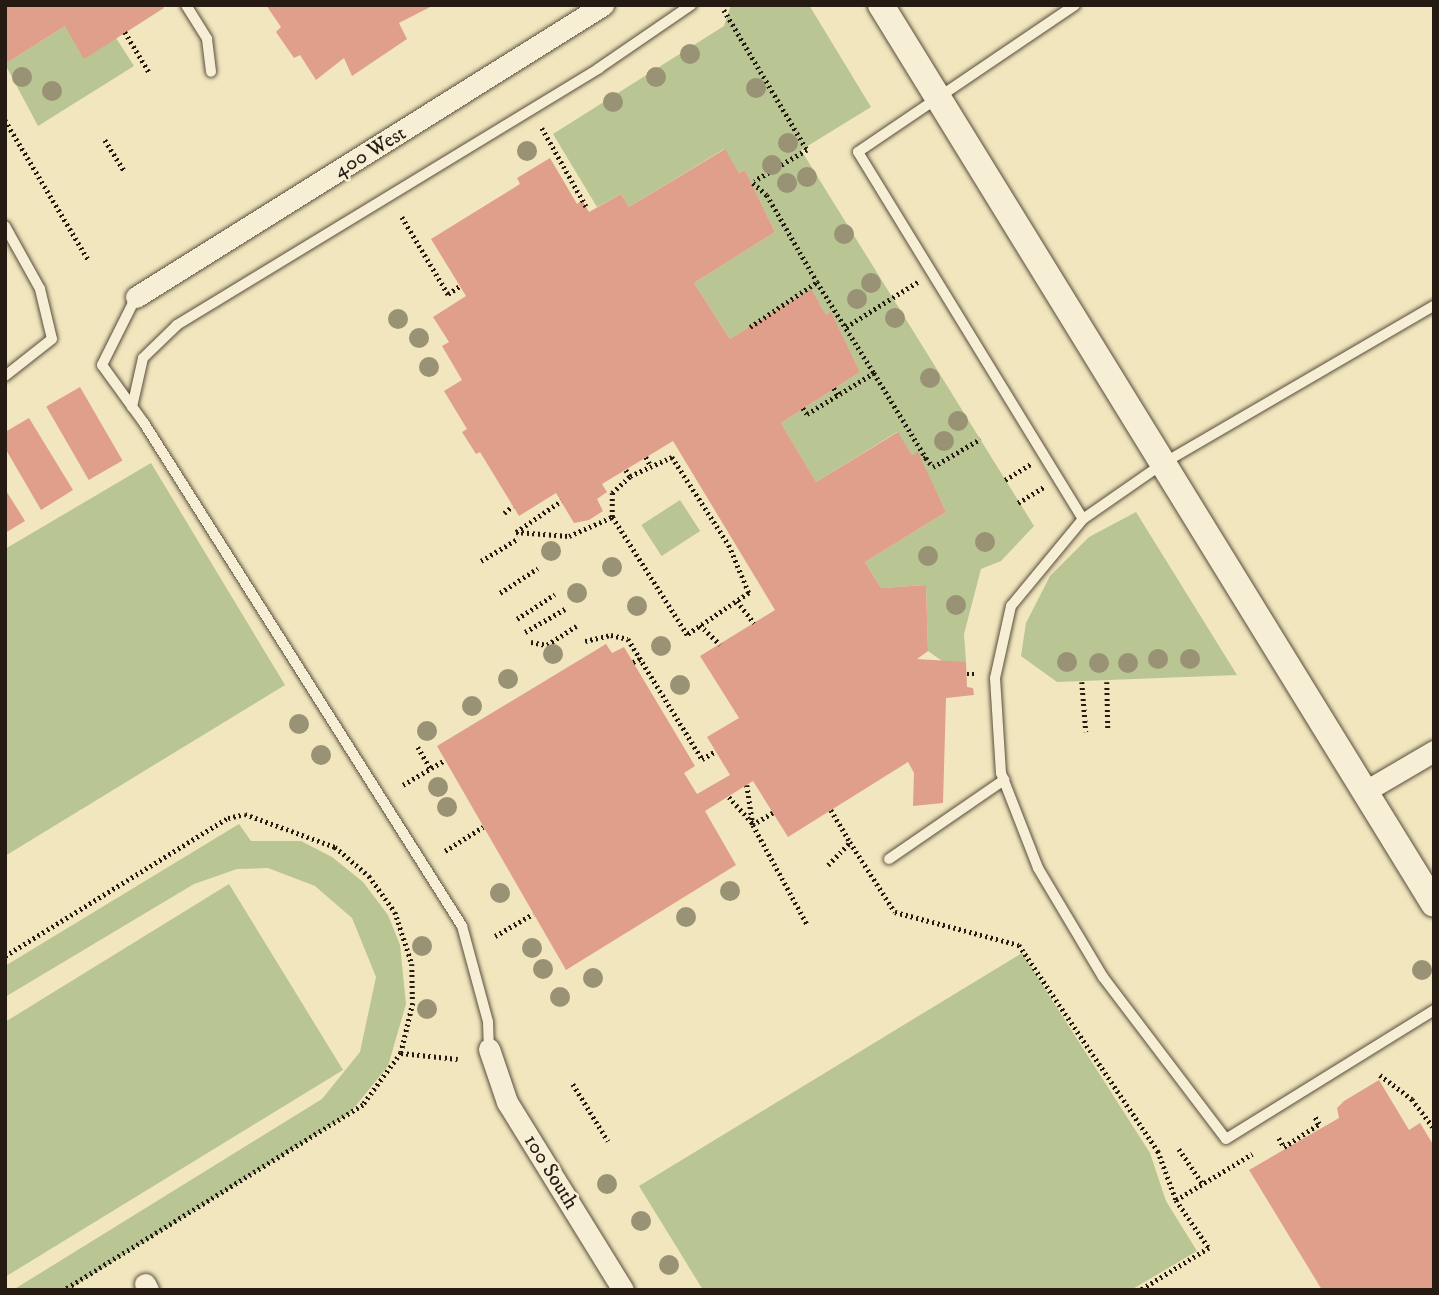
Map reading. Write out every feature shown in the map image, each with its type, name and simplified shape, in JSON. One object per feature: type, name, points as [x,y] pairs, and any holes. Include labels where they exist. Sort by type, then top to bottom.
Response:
[{"type":"street","name":"400 West","points":[[136,297],[603,5]]},
{"type":"street","points":[[881,5],[1434,904]]},
{"type":"street","points":[[1364,792],[1434,751]]},
{"type":"street","name":"100 South","points":[[489,1049],[507,1102],[623,1290]]},
{"type":"lane","points":[[186,5],[207,39],[211,72]]},
{"type":"lane","points":[[132,407],[143,358],[177,325],[599,68],[691,5]]},
{"type":"lane","points":[[1075,5],[1000,52],[938,100],[858,152],[1083,519]]},
{"type":"lane","points":[[5,226],[40,289],[52,339],[5,376]]},
{"type":"lane","points":[[136,297],[102,365],[132,407],[462,926],[488,1022],[489,1049]]},
{"type":"lane","points":[[1434,306],[1162,464],[1083,519],[1011,607],[995,678],[1004,780],[1038,868],[1103,977],[1226,1139],[1434,1010]]},
{"type":"lane","points":[[889,859],[1004,780]]},
{"type":"path","points":[[724,10],[807,150],[754,182],[874,373],[924,459],[933,467],[980,439]]},
{"type":"path","points":[[125,32],[149,72]]},
{"type":"path","points":[[5,120],[88,259]]},
{"type":"path","points":[[542,128],[586,206]]},
{"type":"path","points":[[105,140],[124,171]]},
{"type":"path","points":[[402,217],[448,294],[460,286]]},
{"type":"path","points":[[843,325],[932,273]]},
{"type":"path","points":[[750,327],[817,282]]},
{"type":"path","points":[[803,408],[807,414],[874,373]]},
{"type":"path","points":[[834,388],[838,395]]},
{"type":"path","points":[[1005,480],[1044,456]]},
{"type":"path","points":[[646,457],[651,466]]},
{"type":"path","points":[[672,457],[689,477],[729,545],[749,593],[687,635],[612,517],[612,493],[630,477],[651,466],[672,457]]},
{"type":"path","points":[[626,470],[630,477]]},
{"type":"path","points":[[1018,503],[1058,478]]},
{"type":"path","points":[[561,501],[516,532],[569,536],[612,517]]},
{"type":"path","points":[[504,513],[513,506]]},
{"type":"path","points":[[481,561],[519,538]]},
{"type":"path","points":[[500,593],[538,568]]},
{"type":"path","points":[[517,619],[555,594]]},
{"type":"path","points":[[737,601],[754,623]]},
{"type":"path","points":[[525,632],[565,608]]},
{"type":"path","points":[[700,625],[720,644]]},
{"type":"path","points":[[531,642],[547,645],[576,626]]},
{"type":"path","points":[[585,641],[611,635],[628,639],[702,759],[716,751]]},
{"type":"path","points":[[633,663],[640,659]]},
{"type":"path","points":[[967,674],[977,674]]},
{"type":"path","points":[[1083,682],[1086,732]]},
{"type":"path","points":[[1107,682],[1108,730]]},
{"type":"path","points":[[418,747],[430,768]]},
{"type":"path","points":[[687,752],[695,748]]},
{"type":"path","points":[[402,785],[445,760]]},
{"type":"path","points":[[747,785],[753,824]]},
{"type":"path","points":[[729,797],[753,824],[808,926]]},
{"type":"path","points":[[831,810],[895,912],[1019,945],[1158,1151],[1176,1200],[1209,1248],[1141,1290]]},
{"type":"path","points":[[753,824],[773,813]]},
{"type":"path","points":[[5,956],[228,818],[245,814],[335,847],[369,876],[395,912],[412,964],[413,1003],[401,1053],[363,1105],[65,1290]]},
{"type":"path","points":[[445,851],[484,827]]},
{"type":"path","points":[[828,865],[850,842]]},
{"type":"path","points":[[495,936],[533,914]]},
{"type":"path","points":[[401,1053],[458,1059]]},
{"type":"path","points":[[1380,1075],[1412,1099],[1434,1128]]},
{"type":"path","points":[[573,1084],[608,1141]]},
{"type":"path","points":[[1279,1138],[1284,1148],[1321,1126],[1314,1116]]},
{"type":"path","points":[[1179,1149],[1203,1184]]},
{"type":"path","points":[[1176,1200],[1252,1154]]},
{"type":"green space","points":[[731,5],[809,5],[871,107],[801,150],[1034,526],[1001,561],[981,569],[964,634],[966,662],[945,663],[928,651],[926,585],[881,588],[865,562],[946,512],[918,453],[912,455],[897,432],[816,482],[781,423],[860,372],[831,313],[826,315],[811,290],[730,339],[694,283],[775,232],[745,170],[739,173],[724,149],[629,207],[621,194],[597,207],[553,134],[724,26]]},
{"type":"green space","points":[[65,26],[116,38],[134,66],[38,126],[5,64]]},
{"type":"green space","points":[[151,463],[285,685],[5,856],[5,549]]},
{"type":"green space","points":[[680,500],[700,531],[662,556],[641,525]]},
{"type":"green space","points":[[1136,512],[1237,675],[1057,682],[1021,656],[1026,623],[1050,576],[1089,537]]},
{"type":"green space","points":[[239,824],[251,841],[301,841],[332,857],[363,882],[388,915],[400,945],[406,1004],[388,1066],[349,1114],[68,1290],[13,1290],[322,1099],[360,1052],[376,977],[352,918],[315,886],[268,868],[237,869],[194,884],[5,997],[5,966]]},
{"type":"green space","points":[[229,884],[343,1070],[5,1277],[5,1022]]},
{"type":"green space","points":[[1022,953],[1150,1153],[1166,1201],[1197,1251],[1131,1290],[703,1290],[639,1186]]},
{"type":"building","points":[[5,5],[162,5],[164,8],[84,59],[65,26],[5,64]]},
{"type":"building","points":[[266,5],[434,5],[399,23],[407,39],[352,76],[344,58],[316,80],[300,55],[294,58],[276,32],[281,27]]},
{"type":"building","points":[[725,149],[739,173],[745,170],[775,232],[694,283],[730,339],[811,289],[826,315],[831,312],[860,372],[781,423],[816,482],[898,432],[912,455],[918,452],[946,512],[865,562],[881,588],[926,585],[928,651],[917,659],[966,662],[967,687],[973,688],[974,695],[946,698],[943,803],[913,806],[914,773],[908,762],[788,837],[753,781],[705,811],[736,865],[566,970],[437,746],[606,644],[612,653],[624,647],[695,766],[684,773],[697,794],[730,775],[707,737],[739,718],[700,656],[775,610],[673,441],[602,484],[607,492],[597,499],[603,511],[589,520],[574,523],[556,493],[519,516],[480,452],[476,454],[462,432],[467,429],[444,391],[462,380],[442,346],[449,342],[433,317],[466,296],[431,239],[520,184],[517,178],[550,158],[577,204],[582,200],[589,212],[621,194],[629,207]]},
{"type":"building","points":[[80,387],[122,461],[89,480],[46,407]]},
{"type":"building","points":[[29,418],[73,490],[41,510],[5,448],[5,432]]},
{"type":"building","points":[[5,489],[25,521],[5,533]]},
{"type":"building","points":[[1379,1080],[1409,1130],[1420,1123],[1434,1146],[1434,1290],[1322,1290],[1249,1170],[1339,1118],[1337,1108],[1344,1101]]}]
